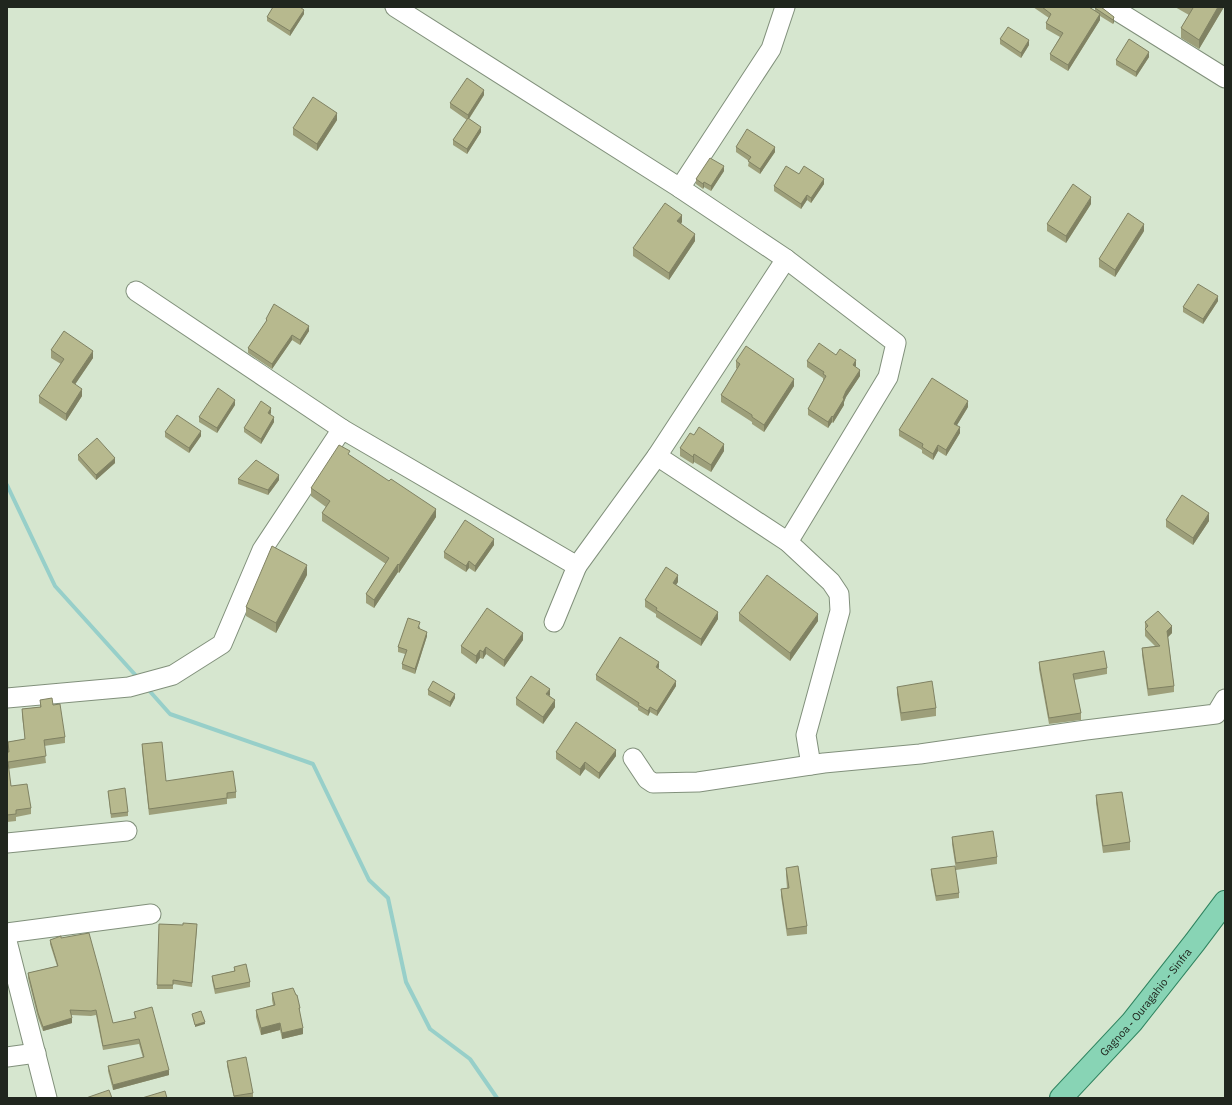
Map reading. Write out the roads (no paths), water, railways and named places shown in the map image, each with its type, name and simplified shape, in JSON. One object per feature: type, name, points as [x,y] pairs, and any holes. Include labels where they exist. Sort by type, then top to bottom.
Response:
[{"type":"main road","name":"Gagnoa - Ouragahio - Sinfra","points":[[1062,1098],[1132,1022],[1196,942],[1225,902]]},
{"type":"street","points":[[395,7],[680,188],[786,259],[896,343],[888,377],[788,542]]},
{"type":"street","points":[[680,188],[771,49],[784,7]]},
{"type":"street","points":[[1111,7],[1137,14],[1225,78]]},
{"type":"street","points":[[554,622],[578,566],[656,456],[786,259]]},
{"type":"street","points":[[136,291],[342,429],[578,566]]},
{"type":"street","points":[[7,698],[129,687],[173,675],[222,644],[262,550],[342,429]]},
{"type":"street","points":[[656,456],[788,542],[831,582],[839,594],[840,611],[806,735],[811,765]]},
{"type":"street","points":[[633,758],[647,779],[653,783],[698,782],[811,765],[920,754],[1086,730],[1216,714],[1225,699]]},
{"type":"street","points":[[7,843],[127,831]]},
{"type":"street","points":[[7,933],[151,914]]},
{"type":"street","points":[[7,941],[47,1098]]},
{"type":"street","points":[[7,1056],[36,1053]]},
{"type":"waterway","points":[[7,485],[55,586],[139,679]]},
{"type":"waterway","points":[[146,687],[170,714],[313,764],[369,880],[388,898],[406,982],[430,1029],[470,1059],[497,1098]]}]
